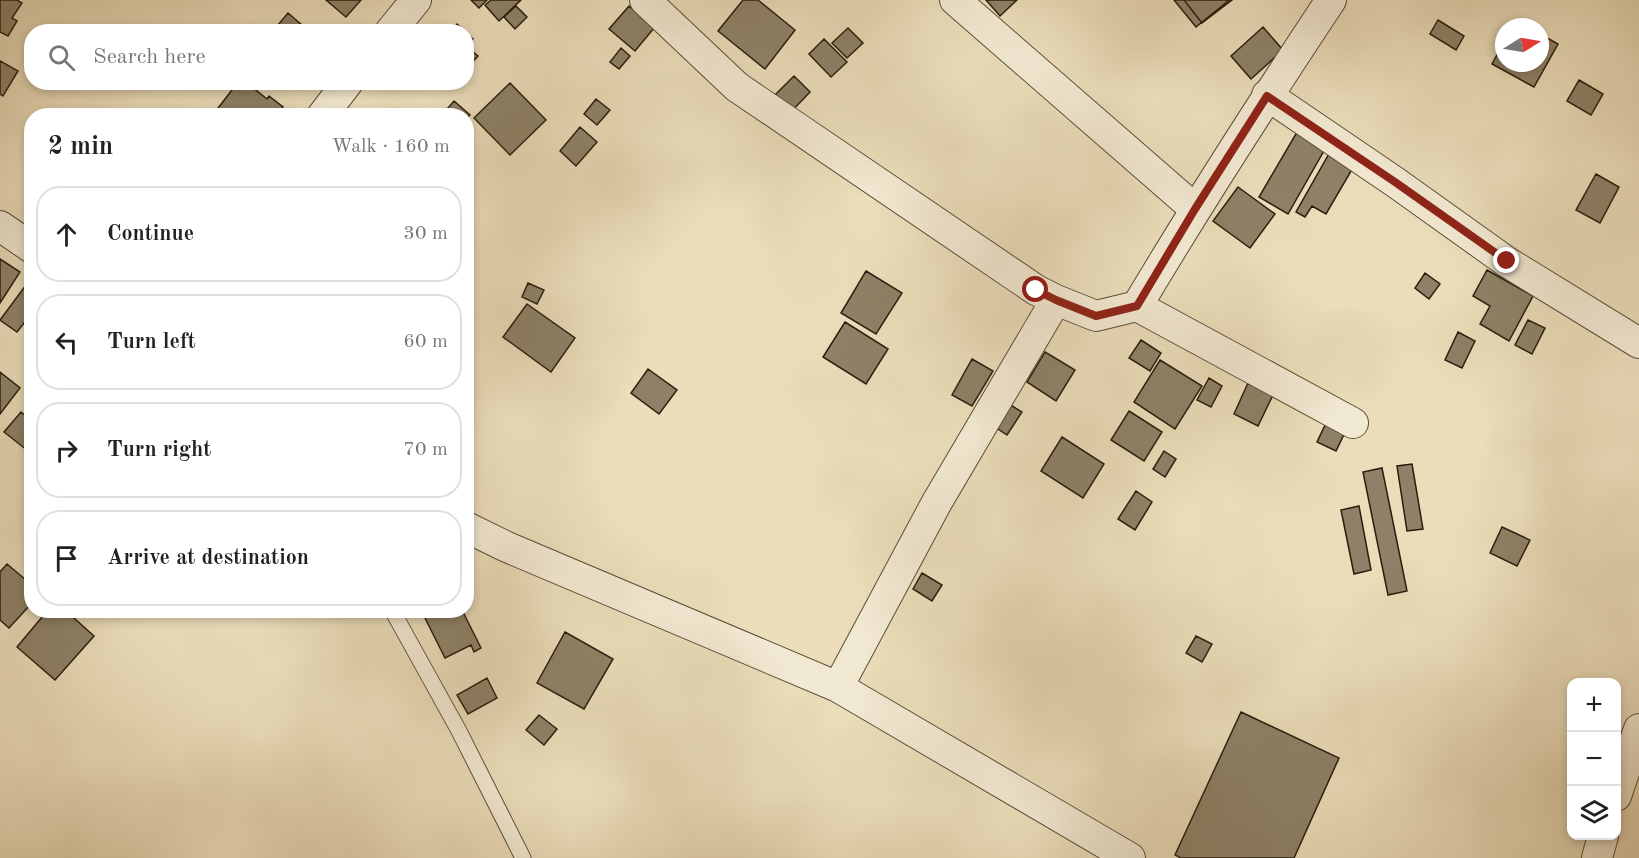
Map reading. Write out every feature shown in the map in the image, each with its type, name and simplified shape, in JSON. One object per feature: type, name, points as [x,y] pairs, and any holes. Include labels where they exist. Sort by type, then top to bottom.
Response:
[{"type":"street","points":[[396,24],[416,0]]},
{"type":"street","points":[[645,0],[737,87],[1027,283],[1056,300],[1096,316],[1137,306],[1353,423]]},
{"type":"street","points":[[955,0],[1195,209]]},
{"type":"street","points":[[1137,306],[1195,209],[1331,0]]},
{"type":"street","points":[[328,108],[342,90]]},
{"type":"street","points":[[1267,96],[1507,261],[1639,343]]},
{"type":"street","points":[[0,226],[24,242]]},
{"type":"street","points":[[838,687],[937,502],[1056,300]]},
{"type":"street","points":[[474,531],[838,687],[1131,858]]},
{"type":"street","points":[[1620,786],[1639,729]]},
{"type":"street","points":[[1597,858],[1603,840]]},
{"type":"lane","points":[[396,618],[459,731],[523,858]]},
{"type":"building","points":[[0,0],[17,0],[22,3],[12,18],[17,21],[8,36],[0,32]]},
{"type":"building","points":[[326,0],[361,0],[346,17]]},
{"type":"building","points":[[471,0],[487,0],[479,8]]},
{"type":"building","points":[[491,0],[521,0],[499,21],[485,5]]},
{"type":"building","points":[[743,0],[758,0],[795,30],[765,69],[718,31]]},
{"type":"building","points":[[986,0],[1017,0],[1000,16]]},
{"type":"building","points":[[1174,0],[1227,0],[1228,1],[1196,27]]},
{"type":"building","points":[[1184,0],[1232,0],[1202,23]]},
{"type":"building","points":[[516,6],[527,17],[515,29],[504,17]]},
{"type":"building","points":[[629,6],[654,28],[635,51],[609,29]]},
{"type":"building","points":[[288,13],[301,24],[279,24]]},
{"type":"building","points":[[1438,20],[1464,36],[1456,50],[1430,34]]},
{"type":"building","points":[[1263,27],[1283,50],[1251,79],[1231,56]]},
{"type":"building","points":[[848,28],[863,43],[847,58],[832,43]]},
{"type":"building","points":[[824,39],[847,62],[831,77],[809,54]]},
{"type":"building","points":[[1549,39],[1558,44],[1549,60]]},
{"type":"building","points":[[621,48],[630,56],[619,69],[610,62]]},
{"type":"building","points":[[0,61],[18,71],[3,96],[0,94]]},
{"type":"building","points":[[1507,72],[1542,72],[1534,87]]},
{"type":"building","points":[[794,76],[810,92],[789,114],[772,98]]},
{"type":"building","points":[[1579,80],[1603,94],[1591,115],[1567,101]]},
{"type":"building","points":[[510,83],[546,120],[510,155],[474,118]]},
{"type":"building","points":[[232,90],[256,90],[267,99],[269,96],[283,107],[282,108],[218,108]]},
{"type":"building","points":[[596,99],[610,110],[597,125],[584,114]]},
{"type":"building","points":[[454,101],[462,108],[448,108]]},
{"type":"building","points":[[580,127],[597,142],[576,166],[560,151]]},
{"type":"building","points":[[1297,132],[1325,149],[1288,214],[1259,197]]},
{"type":"building","points":[[1330,152],[1354,166],[1326,214],[1312,206],[1305,217],[1296,212]]},
{"type":"building","points":[[1596,174],[1619,187],[1600,223],[1576,210]]},
{"type":"building","points":[[1238,187],[1275,214],[1250,248],[1213,221]]},
{"type":"building","points":[[0,259],[20,272],[0,303]]},
{"type":"building","points":[[1487,270],[1533,296],[1509,341],[1480,324],[1490,306],[1473,296]]},
{"type":"building","points":[[866,271],[902,293],[876,334],[841,313]]},
{"type":"building","points":[[1425,273],[1440,284],[1429,299],[1415,288]]},
{"type":"building","points":[[528,283],[544,290],[537,304],[522,297]]},
{"type":"building","points":[[24,288],[24,323],[17,332],[0,320]]},
{"type":"building","points":[[527,304],[575,338],[551,372],[503,337]]},
{"type":"building","points":[[1528,320],[1545,328],[1532,354],[1515,345]]},
{"type":"building","points":[[845,322],[888,349],[866,384],[823,357]]},
{"type":"building","points":[[1458,332],[1475,341],[1462,368],[1445,360]]},
{"type":"building","points":[[1141,340],[1161,353],[1150,371],[1129,358]]},
{"type":"building","points":[[1045,352],[1075,370],[1056,401],[1027,382]]},
{"type":"building","points":[[972,359],[993,371],[972,406],[952,395]]},
{"type":"building","points":[[1160,360],[1202,386],[1175,429],[1134,402]]},
{"type":"building","points":[[648,369],[677,390],[659,414],[631,393]]},
{"type":"building","points":[[0,372],[20,388],[0,414]]},
{"type":"building","points":[[1209,378],[1222,386],[1211,407],[1197,400]]},
{"type":"building","points":[[1248,383],[1273,395],[1258,426],[1234,414]]},
{"type":"building","points":[[1009,404],[1022,412],[1007,435],[995,427]]},
{"type":"building","points":[[1129,411],[1162,432],[1144,461],[1111,440]]},
{"type":"building","points":[[21,412],[24,414],[24,448],[4,432]]},
{"type":"building","points":[[1329,417],[1348,426],[1336,451],[1317,442]]},
{"type":"building","points":[[1062,437],[1104,464],[1083,498],[1041,471]]},
{"type":"building","points":[[1164,451],[1176,459],[1165,477],[1153,469]]},
{"type":"building","points":[[1412,464],[1423,529],[1407,531],[1397,466]]},
{"type":"building","points":[[1382,468],[1407,591],[1388,595],[1363,472]]},
{"type":"building","points":[[1136,491],[1152,502],[1135,530],[1118,519]]},
{"type":"building","points":[[1359,506],[1371,570],[1354,574],[1341,510]]},
{"type":"building","points":[[1502,527],[1530,540],[1517,566],[1490,553]]},
{"type":"building","points":[[7,564],[24,578],[24,612],[9,628],[0,620],[0,572]]},
{"type":"building","points":[[922,573],[942,585],[932,601],[913,589]]},
{"type":"building","points":[[41,618],[74,618],[94,636],[55,680],[17,647]]},
{"type":"building","points":[[425,618],[466,618],[481,648],[474,652],[471,645],[445,658]]},
{"type":"building","points":[[565,632],[613,659],[584,709],[537,683]]},
{"type":"building","points":[[1196,636],[1212,644],[1202,662],[1186,653]]},
{"type":"building","points":[[487,678],[497,698],[468,714],[457,695]]},
{"type":"building","points":[[1241,712],[1339,758],[1294,858],[1181,858],[1175,855]]},
{"type":"building","points":[[539,715],[557,729],[544,745],[526,730]]},
{"type":"route","points":[[1036,290],[1096,316],[1137,306],[1267,96],[1507,261]]}]
